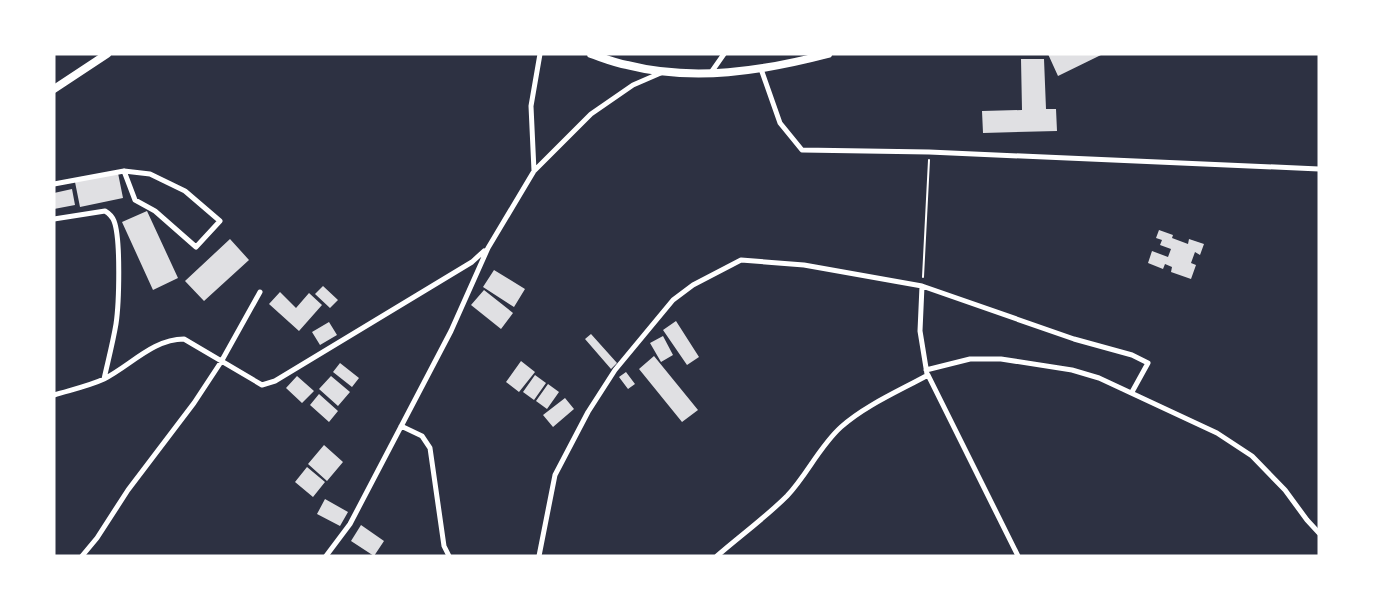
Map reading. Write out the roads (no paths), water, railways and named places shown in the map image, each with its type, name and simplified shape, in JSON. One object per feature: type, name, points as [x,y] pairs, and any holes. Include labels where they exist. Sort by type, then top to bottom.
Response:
[{"type":"main road","points":[[55,87],[107,54]]},
{"type":"main road","points":[[591,54],[627,66],[710,74],[761,69],[828,54]]},
{"type":"street","points":[[534,171],[531,106],[540,54]]},
{"type":"street","points":[[710,74],[724,54]]},
{"type":"street","points":[[761,69],[780,123],[802,150],[929,152],[1319,169]]},
{"type":"street","points":[[326,556],[350,524],[451,331],[488,248],[534,171],[591,114],[633,85],[665,71]]},
{"type":"street","points":[[54,184],[124,171],[150,174],[185,191],[220,221],[196,247],[155,211],[135,200],[124,171]]},
{"type":"street","points":[[54,219],[105,211],[111,214],[115,222],[118,279],[116,322],[104,379]]},
{"type":"street","points":[[54,395],[104,379],[142,354],[172,339],[184,339],[262,385],[275,381],[472,262],[488,248]]},
{"type":"street","points":[[539,556],[555,475],[588,412],[615,370],[673,300],[693,285],[741,261],[804,265],[922,286],[1140,359],[1148,363],[1132,392]]},
{"type":"street","points":[[922,286],[920,331],[927,373],[1017,556]]},
{"type":"street","points":[[82,556],[97,538],[128,490],[194,403],[221,362],[260,291]]},
{"type":"street","points":[[717,556],[786,496],[805,475],[824,446],[842,427],[927,373],[970,359],[1001,359],[1072,370],[1100,378],[1217,433],[1252,456],[1286,490],[1319,533]]},
{"type":"street","points":[[401,426],[422,436],[430,448],[444,546],[449,556]]}]
